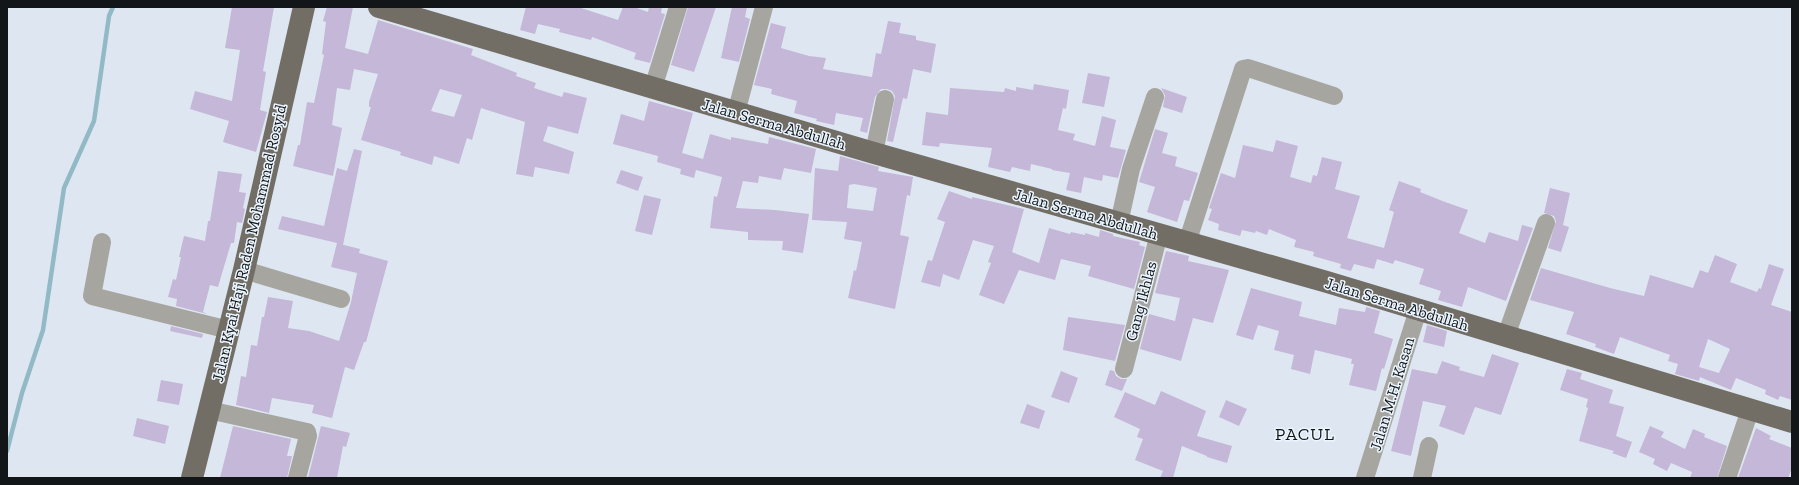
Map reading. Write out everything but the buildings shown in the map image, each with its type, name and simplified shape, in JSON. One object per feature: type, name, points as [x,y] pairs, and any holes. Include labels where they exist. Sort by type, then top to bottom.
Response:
[{"type":"main road","name":"Jalan Kyai Haji Raden Mohammad Rosyid","points":[[192,478],[244,270],[304,7]]},
{"type":"main road","name":"Jalan Serma Abdullah","points":[[379,7],[736,113],[1418,310],[1792,422]]},
{"type":"street","points":[[653,88],[678,7]]},
{"type":"street","points":[[736,113],[764,7]]},
{"type":"street","points":[[1187,243],[1243,69],[1248,68],[1334,96]]},
{"type":"street","points":[[1119,223],[1130,169],[1155,97]]},
{"type":"street","points":[[874,153],[885,99]]},
{"type":"street","points":[[1506,336],[1546,223]]},
{"type":"street","name":"Gang Ikhlas","points":[[1124,369],[1159,234]]},
{"type":"street","points":[[102,242],[92,296],[229,330]]},
{"type":"street","points":[[244,270],[341,298]]},
{"type":"street","name":"Jalan M.H. Kasan","points":[[1366,478],[1418,310]]},
{"type":"street","points":[[209,410],[307,432],[308,436],[297,478]]},
{"type":"street","points":[[1727,478],[1750,410]]},
{"type":"street","points":[[1422,478],[1429,446]]},
{"type":"waterway","points":[[7,451],[22,393],[43,330],[64,188],[94,121],[109,16],[113,7]]},
{"type":"district","name":"PACUL","points":[[1305,434]]}]
